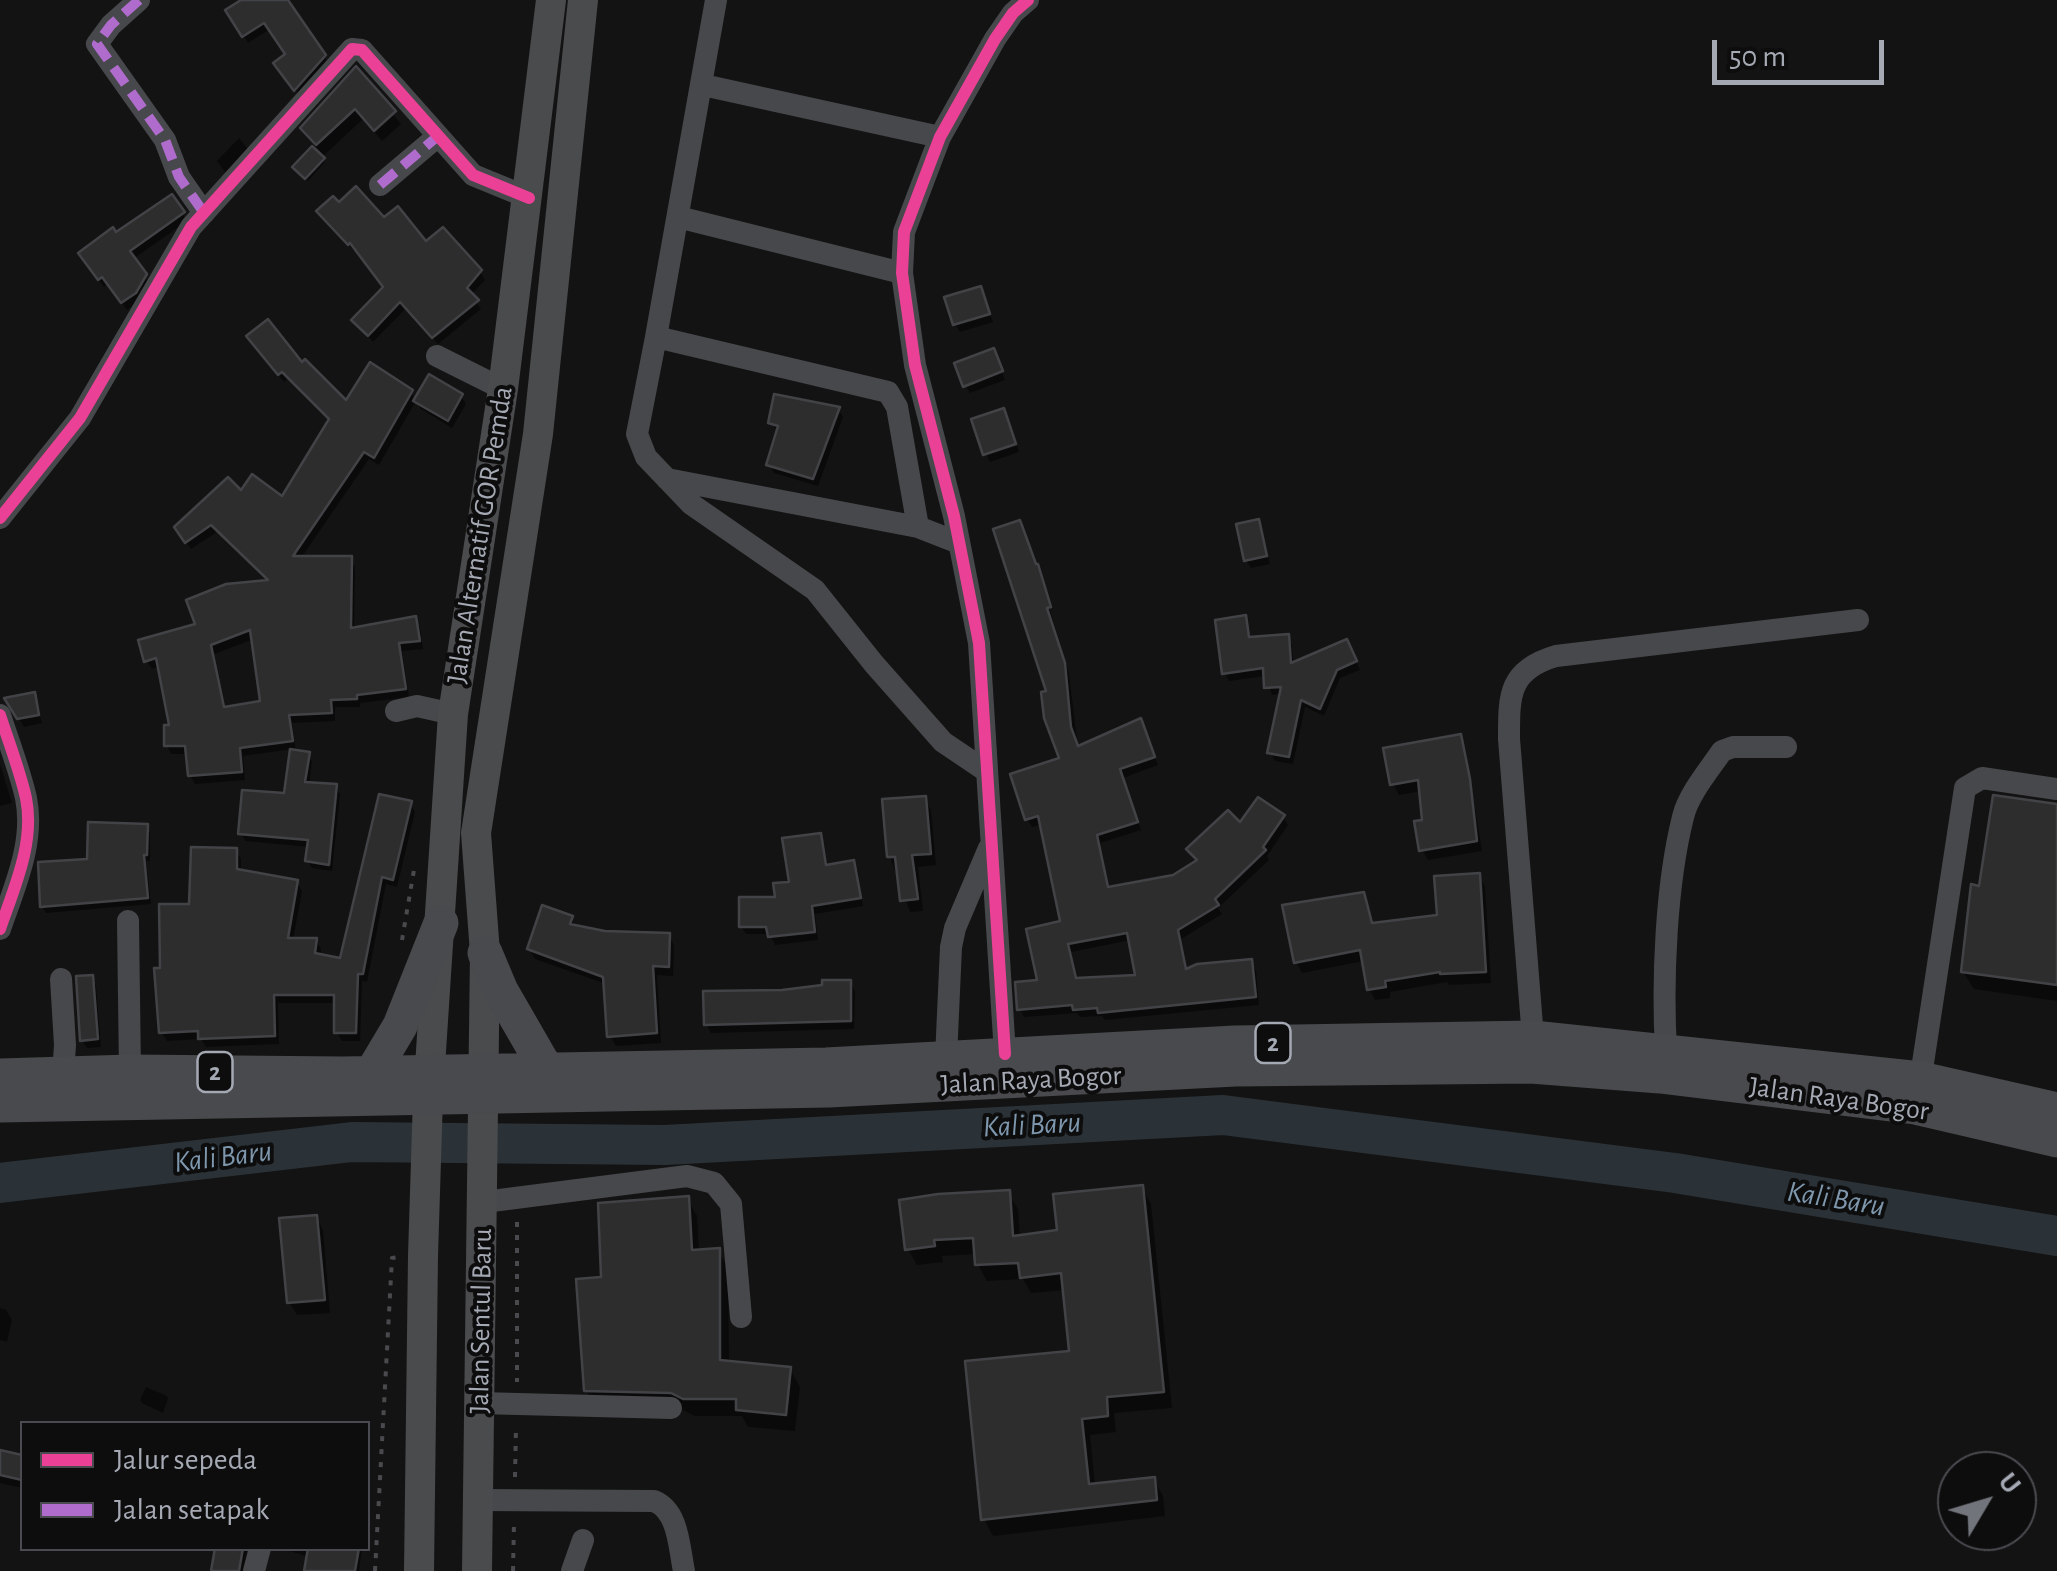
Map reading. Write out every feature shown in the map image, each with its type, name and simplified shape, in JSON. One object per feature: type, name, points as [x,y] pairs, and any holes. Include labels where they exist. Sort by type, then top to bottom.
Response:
[{"type":"highway","points":[[372,1073],[400,1026],[441,923]]},
{"type":"highway","points":[[485,953],[501,991],[546,1069]]},
{"type":"highway","name":"Jalan Raya Bogor","points":[[0,1106],[428,1093],[484,1096],[830,1090],[1120,1062],[1532,1038],[1666,1050],[1918,1093],[2057,1110]]},
{"type":"highway","name":"Jalan Raya Bogor","points":[[484,1096],[546,1069],[826,1065],[1004,1054],[1235,1069],[1531,1066],[1918,1093],[2057,1140]]},
{"type":"highway","name":"Jalan Raya Bogor","points":[[0,1076],[372,1073],[428,1093]]},
{"type":"main road","name":"Jalan Alternatif GOR Pemda","points":[[428,1093],[453,714],[529,198],[550,0]]},
{"type":"main road","name":"Jalan Alternatif GOR Pemda","points":[[484,1096],[485,953],[476,833],[538,434],[584,0]]},
{"type":"main road","points":[[419,1571],[428,1093]]},
{"type":"main road","name":"Jalan Sentul Baru","points":[[477,1571],[484,1096]]},
{"type":"street","points":[[139,0],[97,44],[165,140],[179,177],[204,213]]},
{"type":"street","points":[[716,0],[637,434],[646,457],[691,504],[815,590],[943,742],[986,772]]},
{"type":"street","points":[[1004,1054],[979,643],[959,543],[915,366],[902,273],[904,232],[940,137],[1014,4]]},
{"type":"street","points":[[0,518],[80,418],[191,227],[352,49],[362,50],[473,174],[529,198]]},
{"type":"street","points":[[702,85],[940,137]]},
{"type":"street","points":[[380,185],[438,136]]},
{"type":"street","points":[[678,217],[902,273]]},
{"type":"street","points":[[656,337],[888,392],[897,407],[918,528]]},
{"type":"street","points":[[437,356],[503,389]]},
{"type":"street","points":[[667,479],[918,528],[959,543]]},
{"type":"street","points":[[1532,1038],[1509,739],[1509,694],[1521,674],[1556,656],[1858,620]]},
{"type":"street","points":[[396,712],[417,706],[453,714]]},
{"type":"street","points":[[0,716],[26,799],[28,826],[25,852],[0,929]]},
{"type":"street","points":[[1666,1050],[1663,1006],[1671,894],[1683,814],[1722,751],[1733,747],[1786,747]]},
{"type":"street","points":[[1918,1093],[1965,788],[1982,778],[2057,789]]},
{"type":"street","points":[[946,1058],[956,928],[992,840]]},
{"type":"street","points":[[128,921],[130,1072]]},
{"type":"street","points":[[61,979],[63,1076]]},
{"type":"street","points":[[484,1193],[687,1176],[714,1183],[731,1204],[741,1317]]},
{"type":"street","points":[[480,1403],[671,1408]]},
{"type":"street","points":[[478,1500],[654,1501],[662,1504],[672,1518],[684,1571]]},
{"type":"street","points":[[572,1571],[583,1540]]},
{"type":"path","points":[[375,1571],[392,1258],[422,1256]]},
{"type":"building","points":[[241,0],[288,0],[326,55],[294,91],[273,63],[285,54],[264,23],[242,37],[225,10]]},
{"type":"building","points":[[356,66],[396,111],[374,131],[355,109],[316,145],[300,128]]},
{"type":"building","points":[[312,146],[325,158],[305,179],[292,167]]},
{"type":"building","points":[[356,186],[384,217],[398,206],[426,241],[443,227],[482,270],[467,288],[479,300],[432,338],[400,302],[368,336],[351,320],[383,287],[350,243],[316,211],[333,196],[339,202]]},
{"type":"building","points":[[172,194],[185,212],[130,251],[147,274],[136,293],[121,303],[78,253],[113,227],[116,232]]},
{"type":"building","points":[[981,286],[990,314],[953,325],[944,297]]},
{"type":"building","points":[[268,319],[302,362],[305,359],[346,400],[370,362],[413,390],[374,458],[364,452],[293,556],[352,556],[351,628],[416,616],[420,641],[399,643],[406,689],[331,700],[332,713],[289,715],[293,741],[240,748],[242,772],[188,776],[185,746],[164,746],[164,725],[169,725],[156,658],[144,662],[138,640],[195,624],[186,600],[226,584],[268,580],[211,525],[185,543],[174,527],[228,477],[241,490],[252,474],[282,496],[329,419],[282,372],[278,375],[246,336]],"holes":[[[250,630],[260,701],[224,707],[211,645]]]},
{"type":"building","points":[[994,348],[1003,371],[963,387],[954,363]]},
{"type":"building","points":[[429,374],[463,394],[448,421],[413,401]]},
{"type":"building","points":[[774,394],[840,407],[813,479],[766,465],[778,426],[768,423]]},
{"type":"building","points":[[1004,408],[1016,444],[983,455],[971,419]]},
{"type":"building","points":[[1259,519],[1267,556],[1244,561],[1236,524]]},
{"type":"building","points":[[1020,520],[1038,564],[1065,663],[1071,727],[1078,746],[1141,718],[1155,757],[1120,769],[1138,822],[1097,835],[1108,887],[1173,875],[1197,860],[1186,849],[1228,810],[1240,822],[1258,797],[1285,815],[1263,847],[1266,850],[1215,899],[1219,905],[1178,930],[1186,969],[1197,964],[1252,959],[1256,997],[1098,1013],[1097,1008],[1073,1010],[1072,1005],[1017,1010],[1015,982],[1037,980],[1026,929],[1060,921],[1038,816],[1025,820],[1010,774],[1059,758],[1044,718],[1041,692],[1046,691],[993,529]],"holes":[[[1127,933],[1135,975],[1076,978],[1068,944]]]},
{"type":"building","points":[[1246,615],[1249,637],[1289,634],[1291,663],[1347,639],[1357,661],[1337,670],[1320,709],[1301,700],[1289,757],[1267,753],[1281,687],[1264,688],[1263,668],[1222,674],[1215,620]]},
{"type":"building","points":[[35,692],[39,715],[17,719],[4,698]]},
{"type":"building","points":[[1461,734],[1477,841],[1419,851],[1414,821],[1422,820],[1418,780],[1390,785],[1383,748]]},
{"type":"building","points":[[290,749],[310,752],[305,782],[337,784],[329,865],[305,861],[308,840],[238,834],[242,790],[284,793]]},
{"type":"building","points":[[379,794],[412,801],[393,880],[382,877],[363,974],[358,974],[356,1033],[334,1033],[334,995],[274,995],[275,1036],[198,1039],[198,1031],[159,1033],[154,968],[160,968],[159,904],[189,904],[191,847],[237,848],[237,869],[298,880],[288,938],[317,938],[315,953],[340,958]]},
{"type":"building","points":[[1993,795],[2057,804],[2057,985],[1961,972],[1971,884],[1979,886]]},
{"type":"building","points":[[926,796],[931,854],[912,855],[918,899],[900,901],[895,857],[887,857],[882,799]]},
{"type":"building","points":[[88,822],[148,824],[144,855],[148,898],[40,907],[38,862],[87,859]]},
{"type":"building","points":[[821,833],[826,865],[854,860],[861,898],[812,906],[815,932],[768,937],[766,927],[739,927],[739,897],[775,897],[773,883],[789,882],[782,838]]},
{"type":"building","points":[[1480,873],[1486,972],[1440,972],[1385,981],[1386,987],[1367,990],[1360,950],[1294,963],[1282,905],[1364,892],[1372,923],[1437,915],[1434,876]]},
{"type":"building","points":[[542,905],[573,916],[570,924],[605,931],[670,933],[669,967],[653,966],[657,1033],[607,1037],[603,977],[527,949]]},
{"type":"building","points":[[93,975],[98,1039],[80,1041],[76,976]]},
{"type":"building","points":[[822,980],[851,980],[851,1021],[704,1025],[703,991],[782,990],[822,985]]},
{"type":"building","points":[[1143,1185],[1164,1392],[1107,1397],[1108,1416],[1082,1419],[1089,1484],[1155,1477],[1157,1500],[981,1520],[965,1361],[1069,1351],[1061,1273],[1020,1278],[1018,1263],[975,1265],[973,1238],[934,1240],[935,1246],[905,1250],[899,1200],[1010,1190],[1013,1236],[1057,1230],[1053,1194]]},
{"type":"building","points":[[689,1196],[692,1250],[720,1248],[720,1360],[791,1367],[786,1415],[736,1410],[736,1399],[584,1391],[576,1279],[601,1277],[598,1203]]},
{"type":"building","points":[[317,1215],[325,1300],[287,1303],[279,1218]]},
{"type":"building","points":[[0,1450],[20,1455],[20,1480],[0,1475]]},
{"type":"building","points":[[214,1551],[242,1551],[239,1571],[211,1571]]},
{"type":"building","points":[[307,1551],[358,1551],[355,1571],[304,1571]]},
{"type":"waterway","name":"Kali Baru","points":[[0,1183],[352,1142],[665,1145],[1223,1115],[1675,1173],[2057,1236]]},
{"type":"marked path","points":[[139,0],[97,44],[165,140],[179,177],[204,213]]},
{"type":"marked path","points":[[380,185],[438,136]]},
{"type":"cycle path","points":[[1005,1054],[979,643],[954,516],[915,365],[902,273],[904,232],[940,137],[995,39],[1013,13],[1028,0]]},
{"type":"cycle path","points":[[0,518],[80,418],[191,227],[352,49],[362,50],[473,175],[529,198]]},
{"type":"cycle path","points":[[0,715],[21,778],[28,815],[22,865],[0,929]]}]
